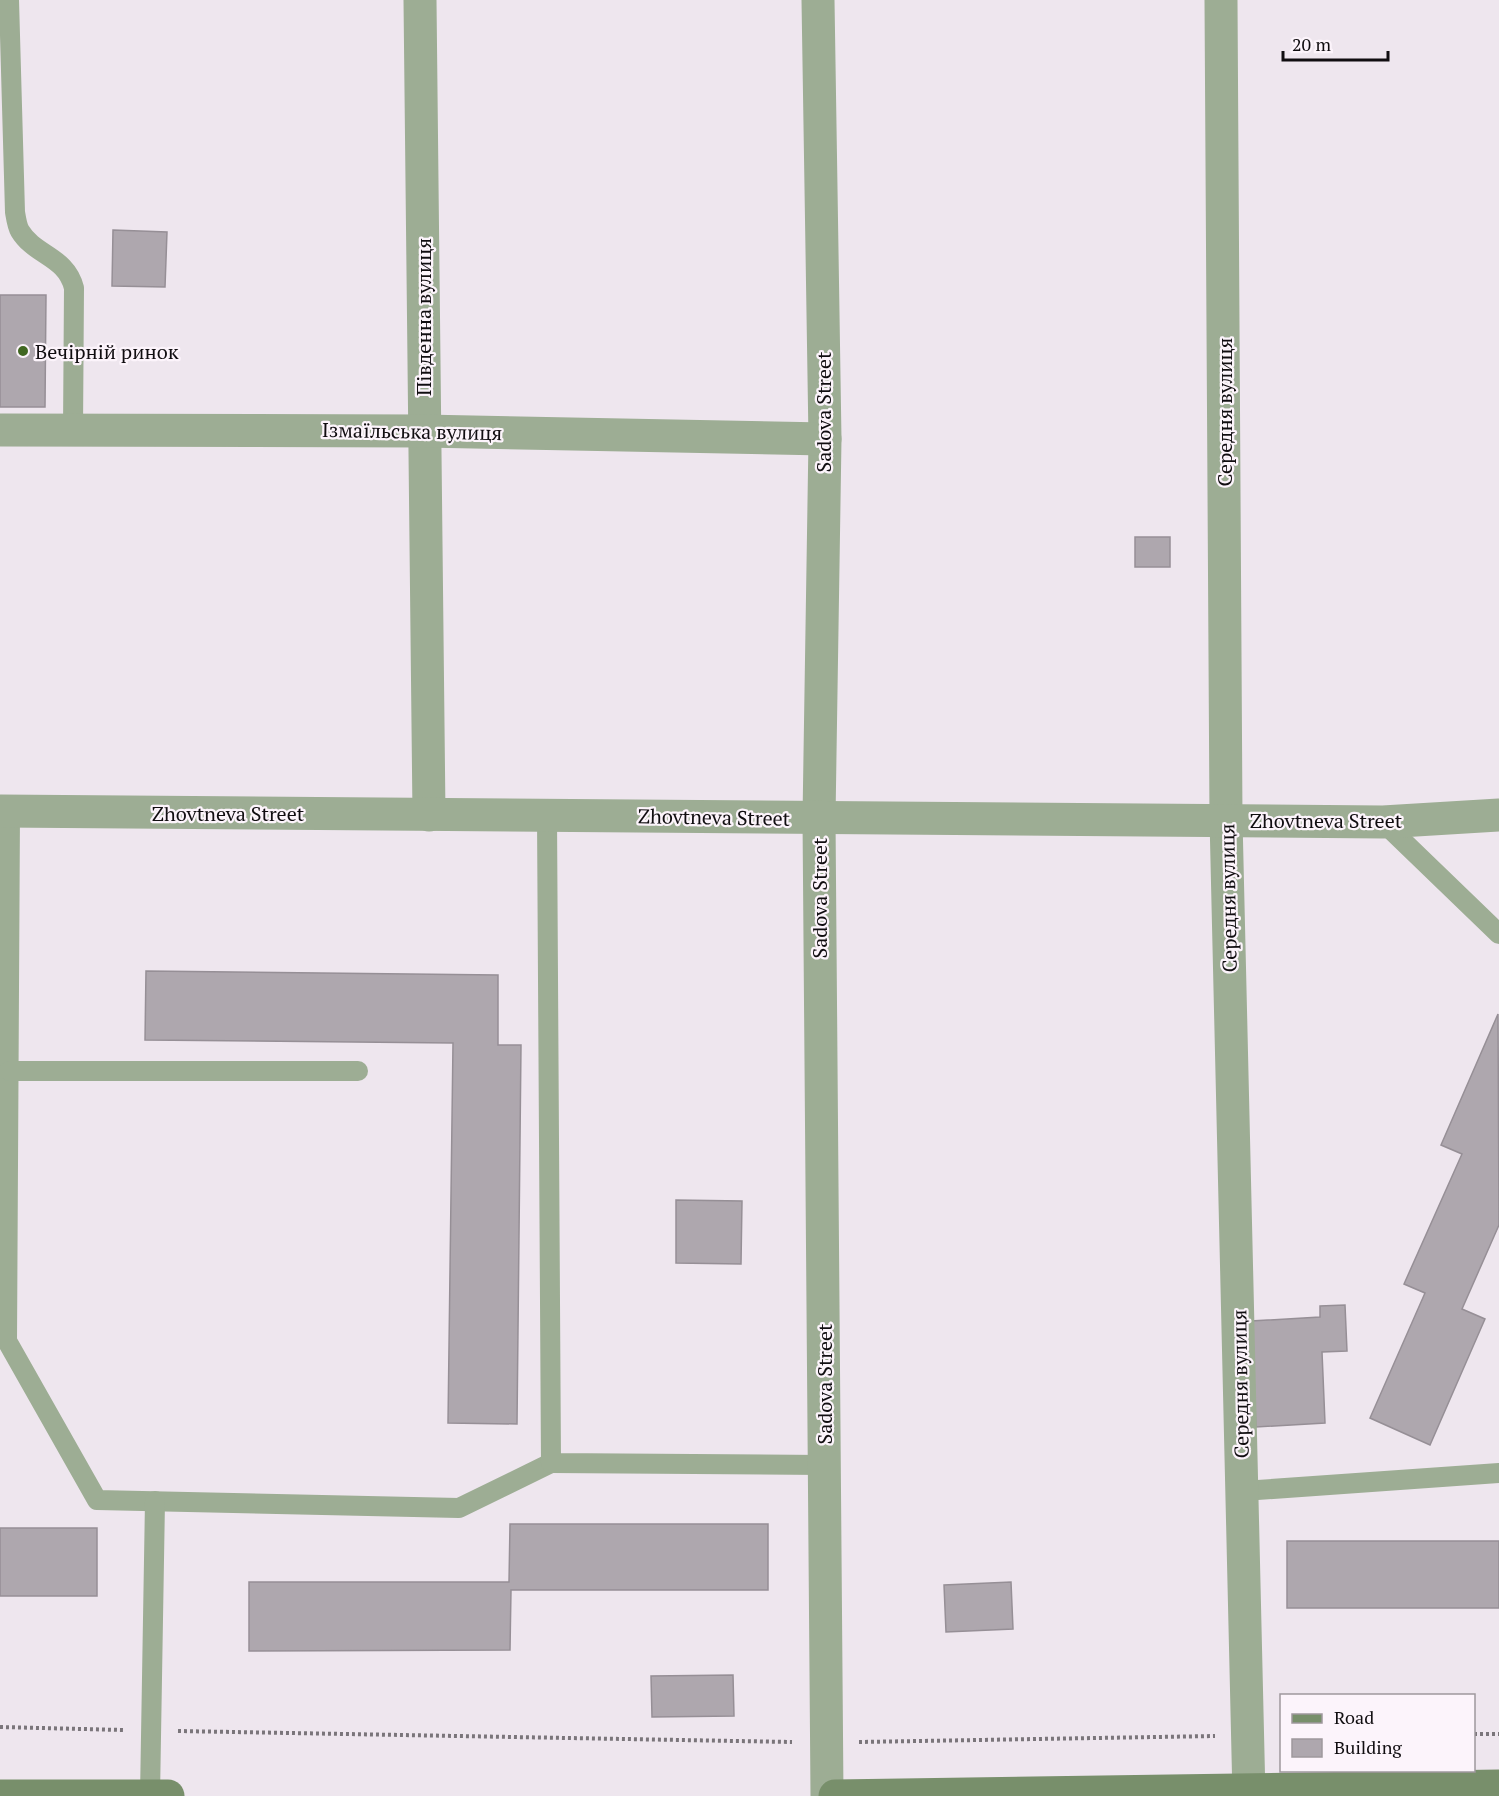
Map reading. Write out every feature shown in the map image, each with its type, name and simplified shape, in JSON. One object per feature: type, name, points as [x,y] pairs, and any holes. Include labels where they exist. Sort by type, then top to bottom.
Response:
[{"type":"main road","points":[[835,1796],[1249,1792],[1499,1786]]},
{"type":"main road","points":[[0,1796],[168,1796]]},
{"type":"street","name":"Південна вулиця","points":[[420,0],[429,815]]},
{"type":"street","name":"Sadova Street","points":[[818,0],[825,439],[819,818],[827,1796]]},
{"type":"street","name":"Середня вулиця","points":[[1221,0],[1226,819],[1249,1792]]},
{"type":"street","name":"Ізмаїльська вулиця","points":[[0,430],[424,430],[825,439]]},
{"type":"street","name":"Zhovtneva Street","points":[[5,812],[1226,819],[1383,822],[1499,815]]},
{"type":"lane","points":[[9,0],[15,212],[19,230],[30,242],[71,274],[74,288],[73,430]]},
{"type":"lane","points":[[5,812],[9,1071],[7,1341],[97,1500],[459,1508],[551,1463],[824,1465]]},
{"type":"lane","points":[[547,816],[551,1463]]},
{"type":"lane","points":[[1383,822],[1499,934]]},
{"type":"lane","points":[[9,1071],[358,1071]]},
{"type":"lane","points":[[1243,1491],[1499,1472]]},
{"type":"lane","points":[[150,1796],[155,1501]]},
{"type":"path","points":[[0,1727],[129,1730]]},
{"type":"path","points":[[176,1731],[827,1743],[1248,1735]]},
{"type":"path","points":[[1475,1734],[1499,1734]]},
{"type":"building","points":[[113,230],[167,232],[165,287],[112,286]]},
{"type":"building","name":"Вечірній ринок","points":[[0,295],[46,295],[45,407],[0,407]]},
{"type":"building","points":[[1135,537],[1170,537],[1170,567],[1135,567]]},
{"type":"building","points":[[146,971],[498,975],[498,1045],[521,1045],[517,1424],[448,1423],[453,1043],[145,1040]]},
{"type":"building","points":[[1498,1014],[1499,1225],[1462,1309],[1485,1319],[1430,1445],[1370,1418],[1425,1293],[1404,1284],[1462,1154],[1441,1145]]},
{"type":"building","points":[[676,1200],[742,1201],[741,1264],[676,1263]]},
{"type":"building","points":[[1345,1305],[1347,1351],[1322,1352],[1325,1423],[1256,1427],[1251,1321],[1320,1317],[1320,1306]]},
{"type":"building","points":[[510,1524],[768,1524],[768,1590],[511,1590],[510,1650],[249,1651],[249,1582],[509,1582]]},
{"type":"building","points":[[0,1528],[97,1528],[97,1596],[0,1596]]},
{"type":"building","points":[[1287,1541],[1499,1541],[1499,1608],[1287,1608]]},
{"type":"building","points":[[1011,1582],[1013,1629],[946,1632],[944,1585]]},
{"type":"building","points":[[733,1675],[734,1716],[652,1717],[651,1676]]},
{"type":"place","name":"Вечірній ринок","points":[[23,351]]}]
